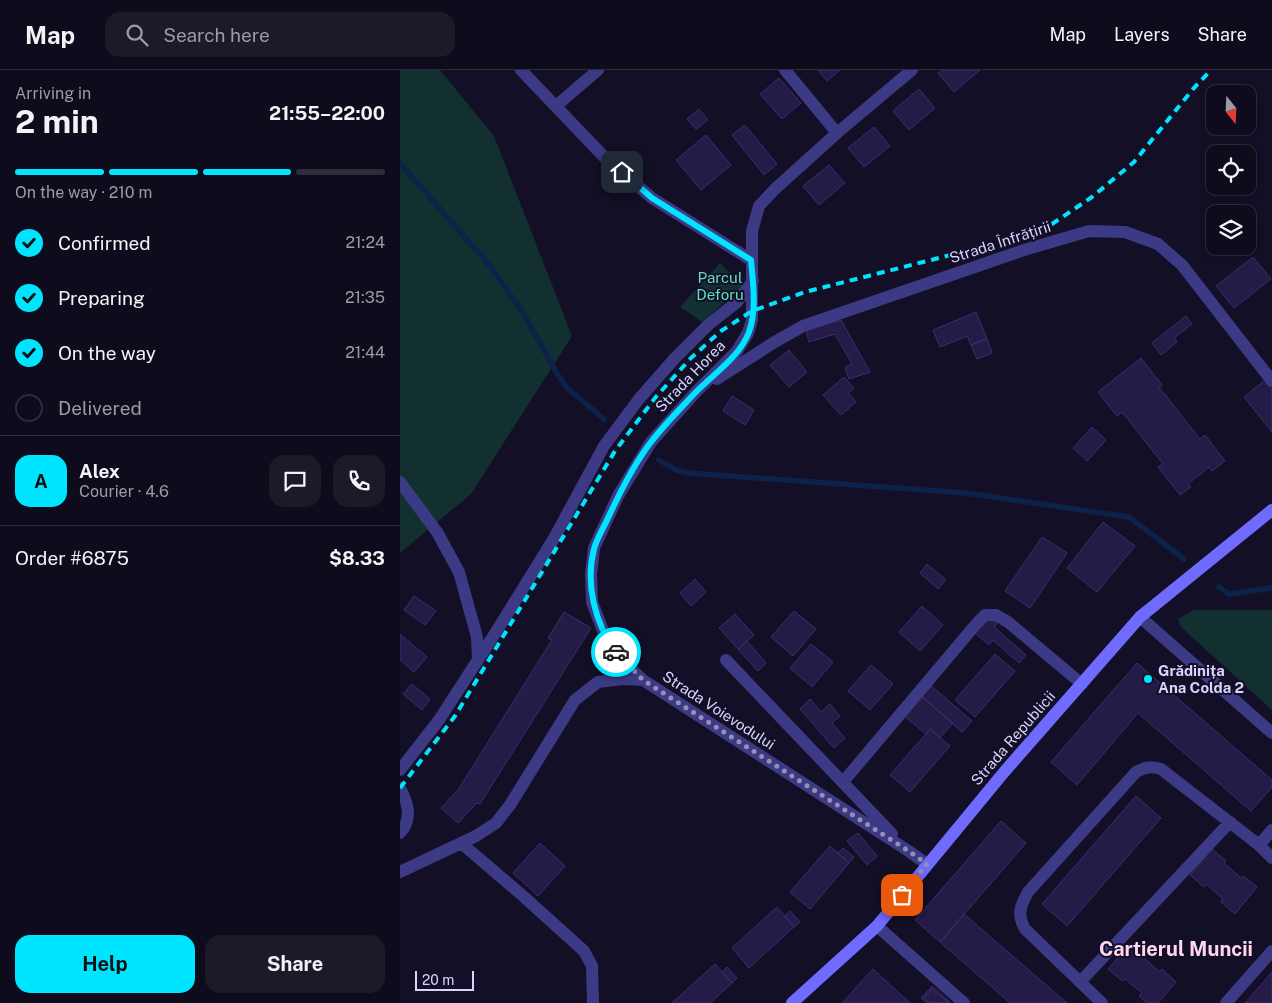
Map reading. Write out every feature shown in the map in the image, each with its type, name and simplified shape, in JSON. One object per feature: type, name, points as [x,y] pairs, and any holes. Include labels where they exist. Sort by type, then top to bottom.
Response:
[{"type":"street","points":[[521,70],[607,160],[652,198],[751,260]]},
{"type":"street","points":[[556,106],[598,70]]},
{"type":"street","points":[[785,70],[837,133]]},
{"type":"street","name":"Strada Horea","points":[[643,680],[623,661],[608,641],[592,602],[591,574],[594,548],[618,496],[651,442],[696,392],[737,351],[748,333],[752,320],[752,230],[759,206],[837,133],[912,70]]},
{"type":"street","name":"Strada Înfrățirii","points":[[696,392],[803,326],[987,263],[1089,231],[1125,232],[1158,244],[1182,265],[1272,381]]},
{"type":"street","points":[[400,770],[439,720],[496,632],[553,540],[604,446],[639,399],[675,358],[708,325],[737,302],[753,282]]},
{"type":"street","points":[[400,482],[437,532],[459,572],[478,637],[478,658]]},
{"type":"street","name":"Strada Republicii","points":[[792,1003],[877,926],[1005,771],[1140,617],[1272,510]]},
{"type":"street","points":[[843,782],[985,615],[996,615],[1008,622],[1082,684]]},
{"type":"street","points":[[1140,617],[1272,733]]},
{"type":"street","points":[[726,660],[907,850]]},
{"type":"street","name":"Strada Voievodului","points":[[400,872],[476,836],[496,822],[510,805],[575,700],[598,682],[622,679],[643,680],[927,864]]},
{"type":"street","points":[[1102,1003],[1025,929],[1020,915],[1021,904],[1028,892],[1136,772],[1145,767],[1161,769],[1259,845],[1272,858]]},
{"type":"street","points":[[400,788],[409,810],[408,821],[400,833]]},
{"type":"street","points":[[1080,982],[1230,822]]},
{"type":"street","points":[[1259,845],[1272,830]]},
{"type":"street","points":[[461,843],[584,952],[592,966],[593,1003]]},
{"type":"street","points":[[877,926],[964,1003]]},
{"type":"street","points":[[1226,1003],[1272,951]]},
{"type":"green space","points":[[400,70],[440,70],[494,136],[572,336],[471,494],[400,553]]},
{"type":"green space","name":"Parcul Deforu","points":[[720,263],[743,286],[702,322],[680,307]]},
{"type":"green space","points":[[1194,610],[1272,610],[1272,710],[1181,627],[1178,619]]},
{"type":"building","points":[[818,70],[840,70],[827,81]]},
{"type":"building","points":[[942,70],[980,70],[954,92],[938,73]]},
{"type":"building","points":[[779,78],[801,103],[782,119],[760,94]]},
{"type":"building","points":[[919,89],[935,108],[909,130],[893,111]]},
{"type":"building","points":[[699,109],[708,120],[696,129],[687,119]]},
{"type":"building","points":[[745,125],[777,164],[764,175],[732,135]]},
{"type":"building","points":[[874,127],[890,146],[864,167],[848,148]]},
{"type":"building","points":[[706,135],[731,165],[701,190],[676,160]]},
{"type":"building","points":[[829,165],[845,183],[819,205],[803,186]]},
{"type":"building","points":[[1253,257],[1271,279],[1234,308],[1216,286]]},
{"type":"building","points":[[976,312],[987,339],[971,345],[967,336],[940,347],[933,330]]},
{"type":"building","points":[[1186,316],[1192,324],[1174,338],[1177,342],[1161,355],[1152,343]]},
{"type":"building","points":[[841,320],[870,372],[849,379],[845,367],[852,364],[835,334],[809,342],[806,330]]},
{"type":"building","points":[[987,339],[992,353],[977,359],[971,345]]},
{"type":"building","points":[[789,350],[807,372],[789,387],[770,365]]},
{"type":"building","points":[[1141,358],[1162,385],[1159,387],[1200,439],[1205,435],[1225,461],[1212,471],[1209,467],[1188,484],[1191,487],[1180,495],[1158,467],[1163,464],[1122,412],[1117,416],[1098,392]]},
{"type":"building","points":[[844,377],[854,388],[848,393],[856,402],[841,415],[823,395]]},
{"type":"building","points":[[1265,380],[1272,390],[1272,432],[1244,397]]},
{"type":"building","points":[[732,396],[754,410],[745,425],[723,411]]},
{"type":"building","points":[[1092,427],[1106,440],[1087,461],[1073,448]]},
{"type":"building","points":[[1103,522],[1135,546],[1097,592],[1067,568]]},
{"type":"building","points":[[1042,537],[1067,553],[1030,608],[1005,591]]},
{"type":"building","points":[[927,564],[946,580],[938,589],[920,573]]},
{"type":"building","points":[[695,579],[706,592],[691,606],[680,593]]},
{"type":"building","points":[[414,596],[436,611],[425,625],[404,610]]},
{"type":"building","points":[[922,606],[943,625],[920,651],[899,632]]},
{"type":"building","points":[[794,611],[816,629],[793,656],[771,637]]},
{"type":"building","points":[[564,612],[591,628],[480,804],[477,803],[458,823],[441,808],[458,790],[552,640],[548,638]]},
{"type":"building","points":[[735,614],[754,635],[738,649],[719,628]]},
{"type":"building","points":[[989,617],[997,624],[994,627],[1026,655],[1019,663],[993,640],[989,645],[975,633]]},
{"type":"building","points":[[400,634],[427,657],[414,672],[400,660]]},
{"type":"building","points":[[747,641],[766,663],[758,671],[738,649]]},
{"type":"building","points":[[811,644],[833,662],[812,687],[790,668]]},
{"type":"building","points":[[995,654],[1015,671],[975,717],[955,700]]},
{"type":"building","points":[[1137,663],[1272,780],[1272,787],[1251,811],[1138,713],[1077,785],[1051,762]]},
{"type":"building","points":[[871,665],[893,684],[870,710],[848,691]]},
{"type":"building","points":[[412,684],[430,699],[422,710],[403,694]]},
{"type":"building","points":[[929,684],[972,721],[962,732],[920,695]]},
{"type":"building","points":[[920,695],[953,723],[940,738],[930,729],[926,734],[903,715]]},
{"type":"building","points":[[810,699],[821,712],[830,704],[840,716],[832,723],[845,738],[834,748],[800,709]]},
{"type":"building","points":[[930,729],[950,746],[910,792],[890,775]]},
{"type":"building","points":[[1136,796],[1161,818],[1067,926],[1042,904]]},
{"type":"building","points":[[1001,821],[1026,843],[940,942],[915,920]]},
{"type":"building","points":[[858,833],[877,856],[867,865],[847,841]]},
{"type":"building","points":[[540,843],[565,866],[538,896],[513,873]]},
{"type":"building","points":[[830,846],[849,863],[810,909],[790,892]]},
{"type":"building","points":[[843,848],[854,857],[849,863],[838,853]]},
{"type":"building","points":[[1212,849],[1241,878],[1243,876],[1257,887],[1235,914],[1221,902],[1223,899],[1206,884],[1204,887],[1190,875]]},
{"type":"building","points":[[777,907],[794,927],[749,968],[732,948]]},
{"type":"building","points":[[790,911],[800,922],[794,927],[785,916]]},
{"type":"building","points":[[964,914],[1067,1003],[1010,1003],[940,942]]},
{"type":"building","points":[[1131,943],[1160,972],[1162,969],[1176,982],[1158,1003],[1147,1003],[1139,996],[1142,993],[1125,979],[1122,981],[1108,969]]},
{"type":"building","points":[[715,964],[732,983],[710,1003],[672,1003]]},
{"type":"building","points":[[727,967],[737,978],[732,983],[722,972]]},
{"type":"building","points":[[873,969],[910,1003],[842,1003]]},
{"type":"building","points":[[1272,972],[1272,1003],[1245,1003]]},
{"type":"building","points":[[932,986],[950,1002],[927,1003],[921,998]]},
{"type":"building","points":[[932,989],[948,1002],[930,1003],[924,998]]},
{"type":"waterway","points":[[400,163],[491,267],[525,316],[567,388],[604,419]]},
{"type":"waterway","points":[[659,460],[676,470],[688,473],[966,493],[1129,517],[1184,559]]},
{"type":"waterway","points":[[1219,587],[1229,594],[1272,588]]},
{"type":"railway","points":[[400,788],[455,716],[615,451],[655,398],[691,358],[721,331],[752,311],[805,292],[994,244],[1052,224],[1092,197],[1134,162],[1193,89],[1211,70]]},
{"type":"way so far","points":[[616,652],[643,680],[927,864],[902,895]]},
{"type":"place","name":"Grădinița Ana Colda 2","points":[[1148,679]]},
{"type":"district","name":"Cartierul Muncii","points":[[1176,949]]},
{"type":"route","points":[[616,652],[608,641],[592,602],[591,574],[594,548],[618,496],[651,442],[696,392],[737,351],[748,333],[752,320],[753,282],[751,260],[652,198],[622,172]]}]
